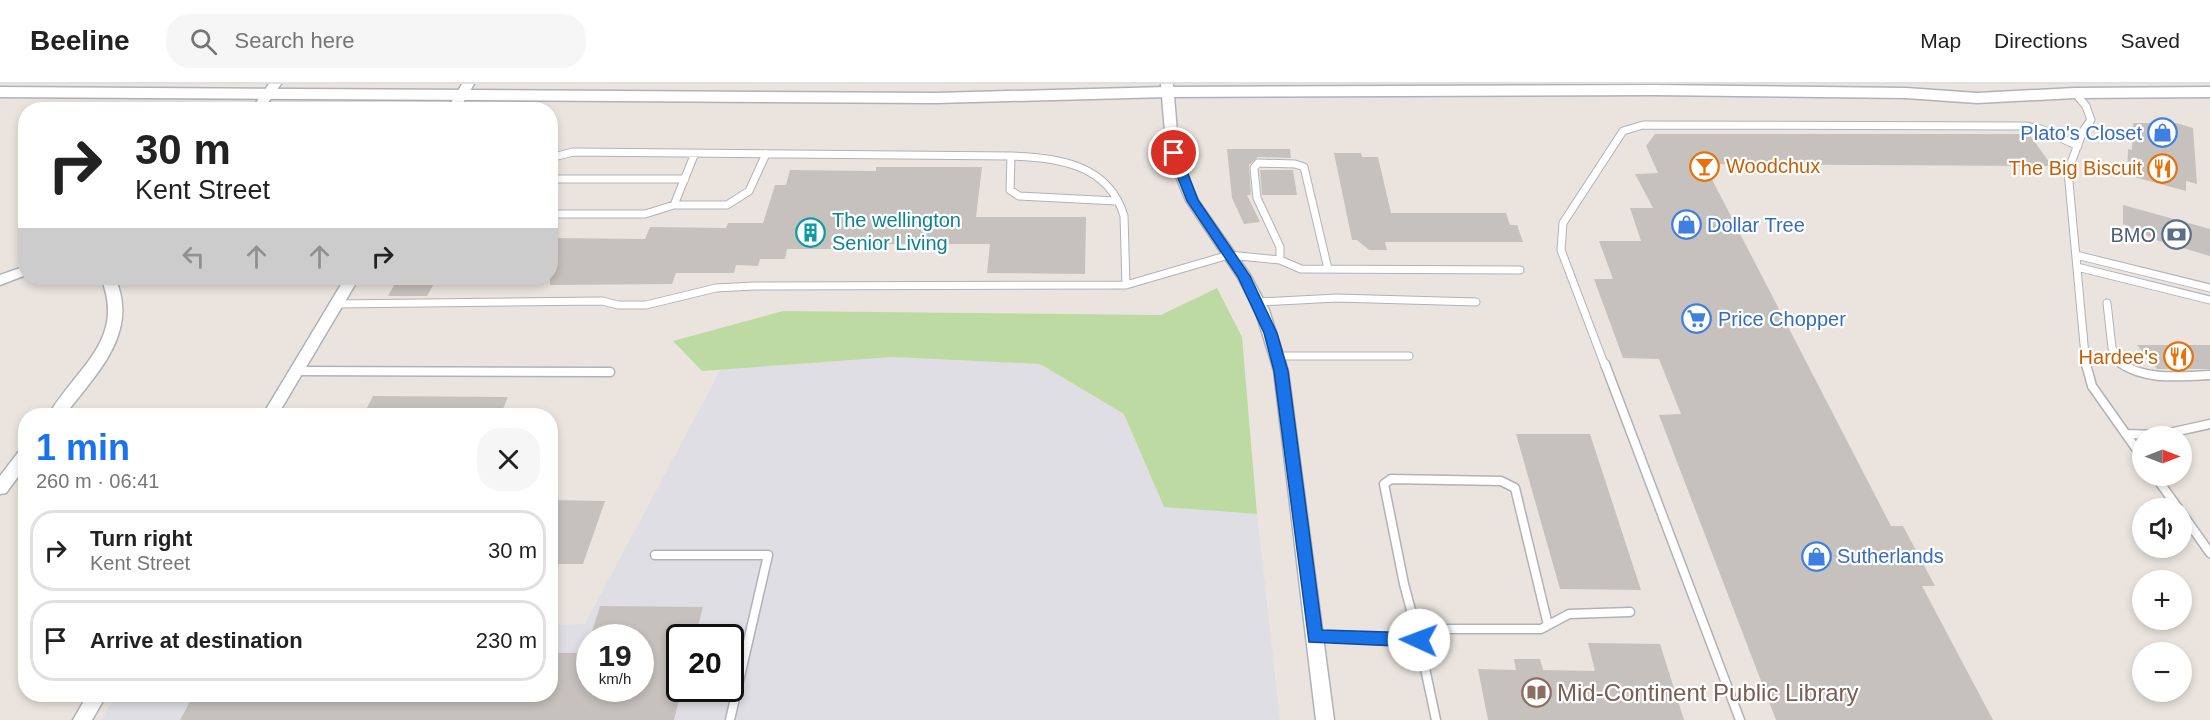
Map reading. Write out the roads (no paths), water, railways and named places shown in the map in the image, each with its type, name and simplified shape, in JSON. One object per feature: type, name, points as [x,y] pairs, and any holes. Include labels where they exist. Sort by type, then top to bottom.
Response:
[{"type":"main road","points":[[989,84],[1167,88],[1906,93],[1977,98],[2071,89],[2210,92]]},
{"type":"main road","points":[[1906,93],[2010,84]]},
{"type":"main road","points":[[0,92],[272,89],[461,96],[936,98],[1167,88]]},
{"type":"street","points":[[1167,88],[1172,144],[1180,172],[1192,201],[1258,302],[1281,371],[1325,720]]},
{"type":"street","points":[[263,102],[272,89]]},
{"type":"street","points":[[0,280],[18,273]]},
{"type":"street","points":[[61,408],[101,354],[111,335],[117,301],[111,285]]},
{"type":"street","points":[[274,408],[348,285]]},
{"type":"street","points":[[0,488],[18,464]]},
{"type":"street","points":[[82,720],[93,702]]},
{"type":"lane","points":[[2071,89],[2086,106],[2091,120],[2068,171],[2086,368],[2092,386],[2132,442]]},
{"type":"lane","points":[[1740,720],[1561,250],[1563,223],[1623,131],[1643,125],[2025,126],[2041,129],[2078,146]]},
{"type":"lane","points":[[558,156],[573,152],[1011,156],[1071,161],[1099,177],[1124,214],[1126,285]]},
{"type":"lane","points":[[674,206],[695,153]]},
{"type":"lane","points":[[558,214],[645,214],[674,206],[718,207],[733,202],[749,191],[766,154]]},
{"type":"lane","points":[[1011,156],[1010,190],[1019,196],[1116,201]]},
{"type":"lane","points":[[1280,260],[1280,247],[1257,198],[1254,168],[1258,164],[1295,165],[1304,168],[1328,269]]},
{"type":"lane","points":[[558,179],[685,179]]},
{"type":"lane","points":[[336,304],[602,301],[622,308],[638,308],[718,288],[754,286],[1126,285],[1229,255],[1280,260],[1301,269],[1520,270]]},
{"type":"lane","points":[[2076,255],[2210,288]]},
{"type":"lane","points":[[2077,267],[2210,300]]},
{"type":"lane","points":[[1258,302],[1338,298],[1476,302]]},
{"type":"lane","points":[[2107,303],[2112,346],[2119,363],[2142,375],[2161,377],[2210,375]]},
{"type":"lane","points":[[1277,356],[1409,356]]},
{"type":"lane","points":[[297,371],[610,372]]},
{"type":"lane","points":[[2126,434],[2160,435],[2210,424]]},
{"type":"lane","points":[[1436,720],[1404,584],[1384,484],[1391,480],[1501,481],[1515,488],[1548,625]]},
{"type":"lane","points":[[2192,528],[2210,553]]},
{"type":"lane","points":[[2200,539],[2210,539]]},
{"type":"lane","points":[[655,555],[768,555],[730,720]]},
{"type":"lane","points":[[1315,637],[1419,640],[1442,629],[1541,629],[1569,614],[1630,612]]},
{"type":"place","name":"Plato's Closet","points":[[2163,133]]},
{"type":"place","name":"Woodchux","points":[[1705,166]]},
{"type":"place","name":"The Big Biscuit","points":[[2163,168]]},
{"type":"place","name":"Dollar Tree","points":[[1686,225]]},
{"type":"place","name":"The wellington Senior Living","points":[[811,232]]},
{"type":"place","name":"BMO","points":[[2177,235]]},
{"type":"place","name":"Price Chopper","points":[[1697,319]]},
{"type":"place","name":"Hardee's","points":[[2179,357]]},
{"type":"place","name":"Sutherlands","points":[[1816,556]]},
{"type":"place","name":"Mid-Continent Public Library","points":[[1536,692]]}]
